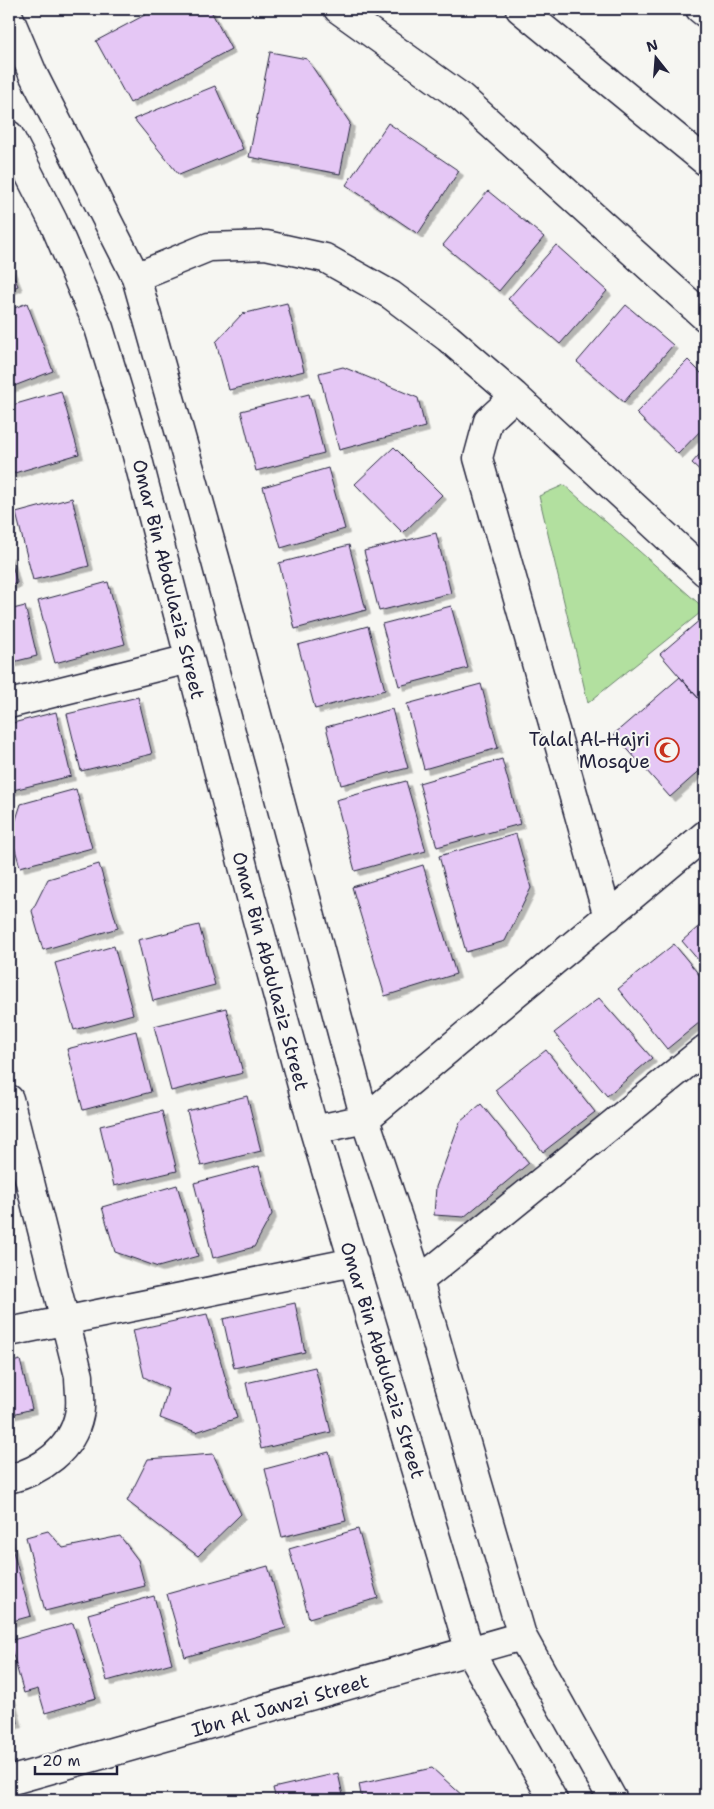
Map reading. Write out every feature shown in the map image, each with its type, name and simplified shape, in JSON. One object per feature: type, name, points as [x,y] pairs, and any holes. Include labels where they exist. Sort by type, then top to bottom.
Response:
[{"type":"main road","points":[[338,9],[461,97],[705,317]]},
{"type":"main road","points":[[520,9],[705,161]]},
{"type":"main road","points":[[700,9],[705,13]]},
{"type":"main road","points":[[9,17],[33,74],[136,277],[215,558],[366,1119],[419,1281],[522,1636],[612,1800]]},
{"type":"main road","name":"Omar Bin Abdulaziz Street","points":[[9,135],[53,221],[99,328],[133,440],[314,1130],[470,1652],[553,1800]]},
{"type":"main road","points":[[136,277],[209,247],[266,246],[325,258],[391,295],[448,338],[515,396],[705,572]]},
{"type":"main road","points":[[515,396],[488,421],[478,458],[608,917]]},
{"type":"main road","points":[[9,704],[189,659]]},
{"type":"main road","points":[[314,1130],[366,1119],[705,835]]},
{"type":"main road","points":[[419,1281],[705,1049]]},
{"type":"main road","points":[[9,1099],[79,1376],[80,1415],[64,1449],[28,1474],[9,1479]]},
{"type":"main road","points":[[9,1332],[64,1319],[354,1262]]},
{"type":"main road","name":"Ibn Al Jawzi Street","points":[[9,1780],[522,1636]]},
{"type":"green space","points":[[564,485],[705,609],[588,703],[539,496]]},
{"type":"building","points":[[156,9],[210,9],[231,49],[130,103],[96,41]]},
{"type":"building","points":[[270,52],[307,59],[350,123],[340,174],[249,157]]},
{"type":"building","points":[[215,86],[243,149],[179,175],[134,119]]},
{"type":"building","points":[[388,123],[459,171],[418,234],[346,185]]},
{"type":"building","points":[[488,191],[544,237],[499,291],[443,245]]},
{"type":"building","points":[[556,245],[607,291],[560,344],[508,299]]},
{"type":"building","points":[[9,264],[18,286],[9,290]]},
{"type":"building","points":[[27,303],[53,371],[9,388],[9,310]]},
{"type":"building","points":[[287,303],[304,371],[229,390],[216,342],[242,314]]},
{"type":"building","points":[[626,305],[673,345],[624,402],[577,362]]},
{"type":"building","points":[[688,360],[705,377],[705,426],[678,454],[636,413]]},
{"type":"building","points":[[343,367],[418,398],[425,427],[339,450],[319,373]]},
{"type":"building","points":[[61,391],[79,454],[11,474],[9,465],[9,406]]},
{"type":"building","points":[[309,394],[324,453],[256,471],[241,411]]},
{"type":"building","points":[[394,447],[442,495],[403,533],[355,484]]},
{"type":"building","points":[[705,448],[705,475],[692,463]]},
{"type":"building","points":[[328,468],[345,529],[281,548],[263,487]]},
{"type":"building","points":[[72,498],[89,566],[33,580],[16,513]]},
{"type":"building","points":[[436,533],[451,593],[379,611],[364,551]]},
{"type":"building","points":[[349,545],[366,610],[295,629],[279,563]]},
{"type":"building","points":[[9,553],[17,583],[9,585]]},
{"type":"building","points":[[108,582],[125,644],[55,663],[38,601]]},
{"type":"building","points":[[25,606],[37,656],[9,663],[9,610]]},
{"type":"building","points":[[451,606],[468,668],[399,686],[382,624]]},
{"type":"building","points":[[701,619],[705,623],[705,706],[660,654]]},
{"type":"building","points":[[368,626],[385,690],[315,709],[298,645]]},
{"type":"building","name":"Talal Al-Hajri Mosque","points":[[680,677],[705,706],[705,766],[670,797],[614,734]]},
{"type":"building","points":[[481,684],[498,748],[424,769],[407,704]]},
{"type":"building","points":[[138,697],[152,754],[81,771],[67,714]]},
{"type":"building","points":[[392,709],[408,768],[341,785],[326,727]]},
{"type":"building","points":[[56,712],[71,776],[9,791],[9,724]]},
{"type":"building","points":[[502,759],[520,824],[437,847],[419,783]]},
{"type":"building","points":[[406,781],[426,851],[355,871],[336,800]]},
{"type":"building","points":[[76,789],[92,848],[20,867],[11,835],[21,804]]},
{"type":"building","points":[[516,834],[531,888],[505,941],[466,952],[439,856]]},
{"type":"building","points":[[99,864],[118,928],[43,950],[32,911],[48,879]]},
{"type":"building","points":[[423,865],[456,974],[385,996],[352,887]]},
{"type":"building","points":[[705,921],[705,968],[682,941]]},
{"type":"building","points":[[199,925],[215,985],[153,1001],[138,940]]},
{"type":"building","points":[[674,944],[705,982],[705,1018],[667,1049],[618,989]]},
{"type":"building","points":[[114,946],[133,1014],[74,1030],[55,963]]},
{"type":"building","points":[[599,998],[652,1058],[607,1096],[554,1033]]},
{"type":"building","points":[[226,1008],[243,1073],[171,1091],[154,1026]]},
{"type":"building","points":[[136,1031],[151,1092],[83,1110],[67,1049]]},
{"type":"building","points":[[546,1050],[595,1112],[543,1152],[495,1090]]},
{"type":"building","points":[[247,1096],[261,1151],[201,1166],[187,1111]]},
{"type":"building","points":[[481,1104],[529,1163],[464,1217],[434,1215],[436,1187],[460,1122]]},
{"type":"building","points":[[162,1111],[177,1171],[114,1186],[100,1126]]},
{"type":"building","points":[[259,1166],[272,1214],[254,1247],[213,1258],[194,1183]]},
{"type":"building","points":[[177,1185],[198,1256],[158,1267],[115,1252],[102,1207]]},
{"type":"building","points":[[295,1303],[305,1352],[234,1368],[223,1319]]},
{"type":"building","points":[[207,1314],[237,1418],[196,1432],[160,1418],[168,1389],[144,1377],[133,1330]]},
{"type":"building","points":[[20,1360],[32,1409],[9,1415],[9,1363]]},
{"type":"building","points":[[315,1367],[331,1432],[261,1449],[246,1383]]},
{"type":"building","points":[[329,1452],[346,1521],[282,1537],[265,1469]]},
{"type":"building","points":[[213,1454],[241,1514],[198,1556],[127,1501],[148,1459]]},
{"type":"building","points":[[358,1529],[378,1598],[309,1618],[289,1549]]},
{"type":"building","points":[[48,1531],[63,1548],[120,1536],[138,1560],[145,1586],[45,1611],[26,1537]]},
{"type":"building","points":[[9,1537],[31,1616],[9,1622]]},
{"type":"building","points":[[268,1566],[286,1628],[185,1657],[167,1594]]},
{"type":"building","points":[[154,1596],[172,1663],[107,1681],[88,1614]]},
{"type":"building","points":[[73,1623],[96,1698],[45,1713],[38,1689],[24,1693],[9,1641]]},
{"type":"building","points":[[9,1689],[18,1723],[9,1725]]},
{"type":"building","points":[[432,1768],[465,1800],[362,1800],[359,1784]]},
{"type":"building","points":[[338,1773],[344,1800],[276,1800],[273,1788]]},
{"type":"place","name":"Talal Al-Hajri Mosque","points":[[667,750]]}]
